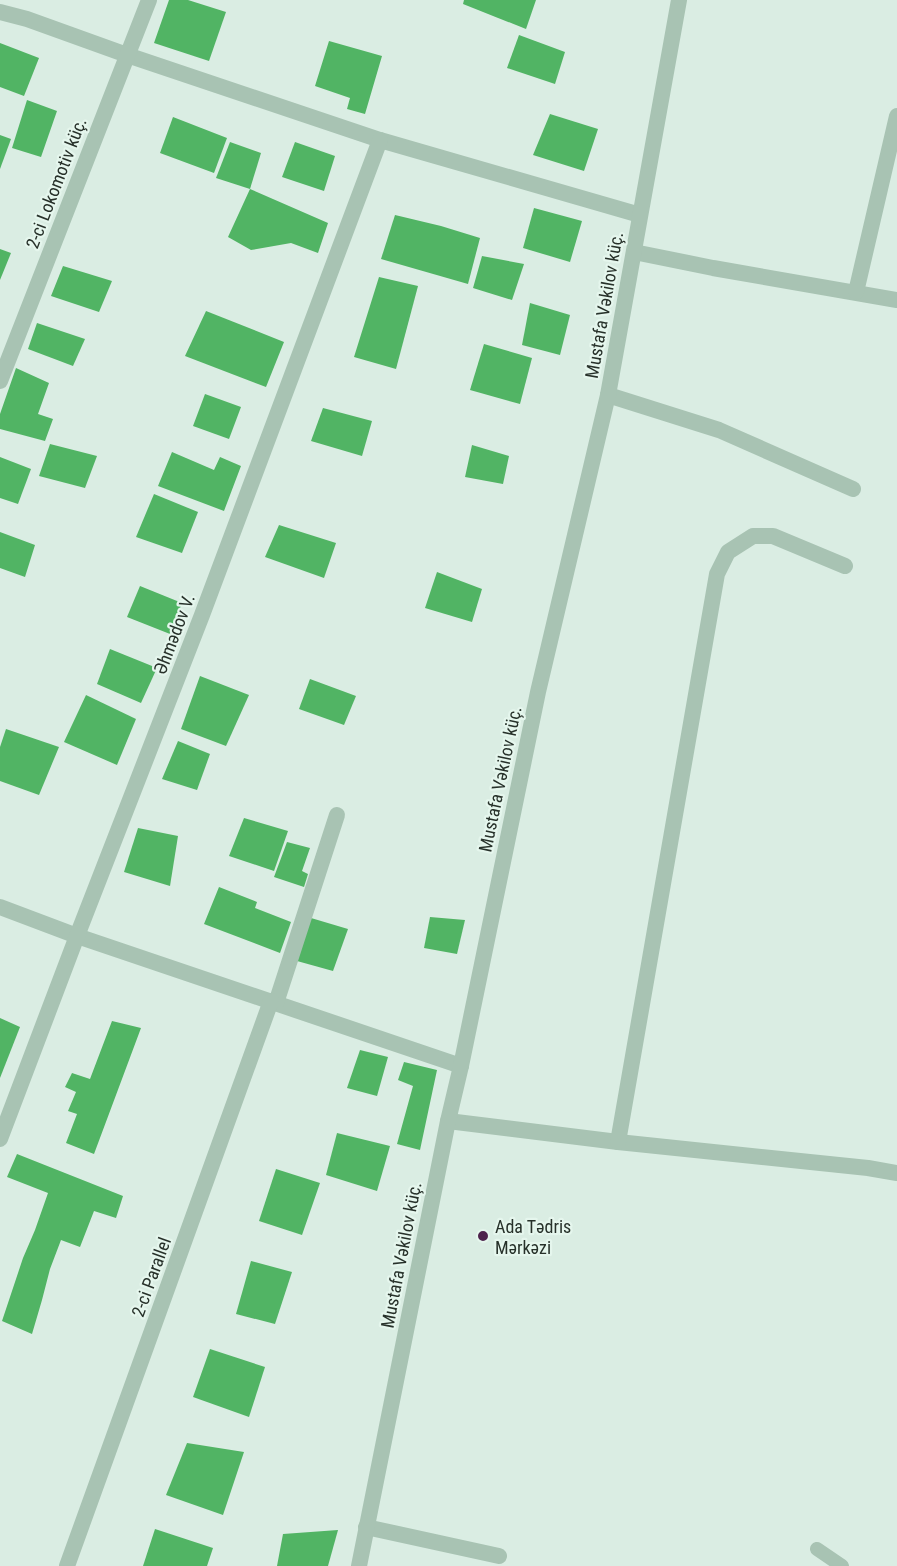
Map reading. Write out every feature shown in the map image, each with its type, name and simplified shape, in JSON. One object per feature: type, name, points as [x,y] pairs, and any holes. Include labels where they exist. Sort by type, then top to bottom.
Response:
[{"type":"street","name":"2-ci Lokomotiv küç.","points":[[0,381],[149,0]]},
{"type":"street","name":"Mustafa Vəkilov küç.","points":[[358,1566],[538,692],[608,395],[679,0]]},
{"type":"street","points":[[0,12],[27,19],[380,140],[640,215]]},
{"type":"street","points":[[856,292],[897,116]]},
{"type":"street","name":"Əhmədov V.","points":[[0,1139],[206,604],[380,140]]},
{"type":"street","points":[[634,252],[897,300]]},
{"type":"street","points":[[608,395],[719,430],[853,489]]},
{"type":"street","points":[[618,1142],[717,574],[728,552],[753,536],[773,536],[844,566]]},
{"type":"street","name":"2-ci Parallel","points":[[67,1566],[274,1002],[337,815]]},
{"type":"street","points":[[0,907],[77,936],[461,1066]]},
{"type":"street","points":[[448,1121],[897,1173]]},
{"type":"street","points":[[366,1527],[499,1556]]},
{"type":"lane","points":[[817,1549],[842,1566]]},
{"type":"building","points":[[169,0],[188,0],[226,12],[209,61],[154,43]]},
{"type":"building","points":[[464,0],[536,0],[526,29],[463,4]]},
{"type":"building","points":[[519,35],[565,52],[555,84],[507,68]]},
{"type":"building","points":[[329,41],[382,56],[365,114],[347,109],[350,98],[315,86]]},
{"type":"building","points":[[0,43],[39,58],[24,96],[0,87]]},
{"type":"building","points":[[27,100],[57,111],[41,157],[12,148]]},
{"type":"building","points":[[550,114],[598,129],[584,171],[533,155]]},
{"type":"building","points":[[173,117],[227,138],[214,173],[160,153]]},
{"type":"building","points":[[0,135],[11,139],[0,169]]},
{"type":"building","points":[[230,142],[261,153],[250,189],[216,178]]},
{"type":"building","points":[[295,142],[335,156],[324,191],[282,177]]},
{"type":"building","points":[[250,189],[328,223],[318,253],[291,243],[251,250],[228,237]]},
{"type":"building","points":[[534,208],[582,221],[570,262],[523,248]]},
{"type":"building","points":[[395,215],[480,238],[468,284],[381,259]]},
{"type":"building","points":[[0,249],[11,253],[0,280]]},
{"type":"building","points":[[482,256],[524,264],[512,300],[473,288]]},
{"type":"building","points":[[63,266],[112,281],[99,312],[51,296]]},
{"type":"building","points":[[379,277],[418,286],[396,369],[354,357]]},
{"type":"building","points":[[530,303],[570,315],[560,355],[522,345]]},
{"type":"building","points":[[206,311],[284,342],[266,387],[185,356]]},
{"type":"building","points":[[37,323],[85,339],[73,366],[28,349]]},
{"type":"building","points":[[484,344],[532,358],[520,404],[470,390]]},
{"type":"building","points":[[16,368],[49,383],[38,414],[53,419],[45,441],[0,429],[0,414]]},
{"type":"building","points":[[205,394],[241,407],[229,439],[193,426]]},
{"type":"building","points":[[323,408],[372,421],[362,456],[311,441]]},
{"type":"building","points":[[50,444],[97,456],[85,488],[39,476]]},
{"type":"building","points":[[472,445],[509,456],[503,484],[465,477]]},
{"type":"building","points":[[172,452],[214,470],[220,457],[241,466],[224,511],[158,486]]},
{"type":"building","points":[[0,457],[31,469],[18,504],[0,498]]},
{"type":"building","points":[[154,494],[198,512],[182,553],[136,537]]},
{"type":"building","points":[[279,525],[336,543],[324,578],[265,557]]},
{"type":"building","points":[[0,532],[35,545],[25,577],[0,568]]},
{"type":"building","points":[[437,572],[482,589],[472,622],[425,608]]},
{"type":"building","points":[[140,586],[182,603],[170,634],[127,617]]},
{"type":"building","points":[[110,649],[157,668],[141,703],[97,684]]},
{"type":"building","points":[[200,676],[249,695],[226,746],[181,729]]},
{"type":"building","points":[[310,679],[356,696],[344,725],[299,709]]},
{"type":"building","points":[[86,695],[136,719],[117,765],[64,742]]},
{"type":"building","points":[[6,729],[59,747],[39,795],[0,781],[0,747]]},
{"type":"building","points":[[178,741],[210,754],[197,790],[162,779]]},
{"type":"building","points":[[244,818],[288,831],[274,871],[229,856]]},
{"type":"building","points":[[138,828],[178,836],[170,886],[124,872]]},
{"type":"building","points":[[287,842],[310,848],[302,871],[308,874],[304,887],[274,877]]},
{"type":"building","points":[[219,887],[257,902],[255,908],[291,922],[280,953],[204,924]]},
{"type":"building","points":[[430,917],[465,920],[457,954],[424,948]]},
{"type":"building","points":[[311,918],[348,929],[333,971],[297,961]]},
{"type":"building","points":[[0,1018],[20,1027],[0,1078]]},
{"type":"building","points":[[112,1021],[141,1028],[94,1154],[66,1143],[77,1114],[68,1111],[76,1092],[65,1087],[72,1073],[90,1079]]},
{"type":"building","points":[[360,1050],[388,1057],[377,1096],[347,1088]]},
{"type":"building","points":[[404,1062],[437,1070],[420,1150],[397,1144],[413,1086],[398,1080]]},
{"type":"building","points":[[337,1133],[390,1146],[377,1191],[326,1175]]},
{"type":"building","points":[[17,1154],[123,1196],[116,1218],[94,1211],[80,1247],[61,1240],[50,1269],[32,1334],[2,1321],[48,1193],[7,1177]]},
{"type":"building","points":[[276,1169],[320,1183],[302,1235],[259,1221]]},
{"type":"building","points":[[251,1261],[292,1272],[275,1324],[236,1314]]},
{"type":"building","points":[[210,1349],[265,1367],[249,1417],[193,1397]]},
{"type":"building","points":[[187,1443],[244,1452],[223,1515],[166,1495]]},
{"type":"building","points":[[155,1529],[213,1548],[207,1566],[143,1566]]},
{"type":"building","points":[[338,1530],[328,1566],[277,1566],[283,1534]]},
{"type":"place","name":"Ada Tədris Mərkəzi","points":[[483,1236]]}]
